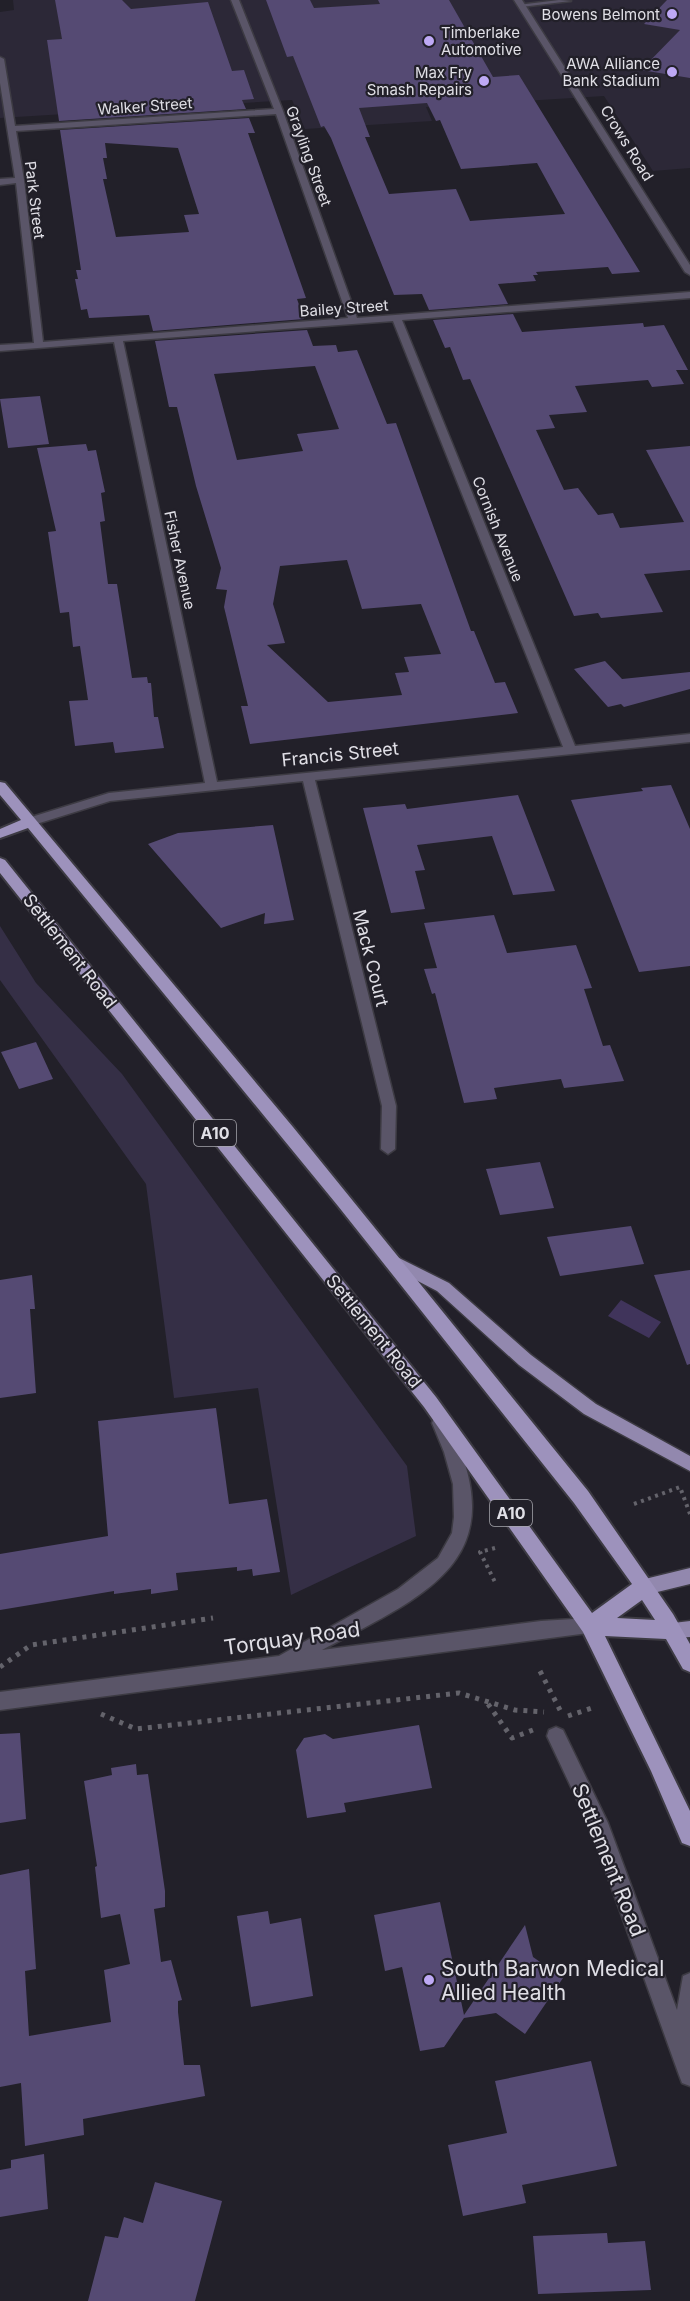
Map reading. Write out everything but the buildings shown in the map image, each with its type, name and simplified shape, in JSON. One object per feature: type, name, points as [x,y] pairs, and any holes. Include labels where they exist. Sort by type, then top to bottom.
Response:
[{"type":"highway","points":[[0,786],[393,1261],[595,1516],[645,1587],[681,1629],[690,1664]]},
{"type":"highway","name":"Francis Street","points":[[0,834],[30,822]]},
{"type":"highway","name":"Settlement Road","points":[[0,863],[430,1402],[590,1626],[659,1765],[690,1836]]},
{"type":"highway","points":[[590,1626],[645,1587]]},
{"type":"highway","name":"Torquay Road","points":[[590,1626],[681,1629]]},
{"type":"main road","points":[[393,1261],[443,1287],[525,1360],[582,1403],[622,1428],[690,1464]]},
{"type":"main road","points":[[645,1587],[690,1576]]},
{"type":"street","name":"Grayling Street","points":[[235,0],[279,111],[354,322]]},
{"type":"street","name":"Crows Road","points":[[520,2],[690,272]]},
{"type":"street","name":"Park Street","points":[[0,59],[20,180],[39,345]]},
{"type":"street","name":"Walker Street","points":[[12,129],[279,111]]},
{"type":"street","points":[[0,182],[20,180]]},
{"type":"street","name":"Bailey Street","points":[[0,348],[690,295]]},
{"type":"street","name":"Cornish Avenue","points":[[397,319],[570,750]]},
{"type":"street","name":"Fisher Avenue","points":[[118,340],[212,787]]},
{"type":"street","name":"Francis Street","points":[[30,822],[98,799],[690,738]]},
{"type":"street","name":"Mack Court","points":[[308,777],[389,1106],[388,1149]]},
{"type":"street","points":[[279,1663],[405,1593],[437,1570],[456,1547],[463,1516],[460,1479],[450,1445],[430,1402]]},
{"type":"street","name":"Torquay Road","points":[[0,1701],[541,1629],[590,1626]]},
{"type":"street","name":"Settlement Road","points":[[560,1722],[690,2075]]},
{"type":"street","name":"Settlement Road","points":[[682,2054],[690,1983]]},
{"type":"lane","points":[[520,2],[568,2]]},
{"type":"path","points":[[634,1504],[680,1487],[690,1514]]},
{"type":"path","points":[[495,1548],[480,1552],[496,1584]]},
{"type":"path","points":[[0,1667],[31,1645],[213,1618]]},
{"type":"path","points":[[540,1671],[560,1722]]},
{"type":"path","points":[[136,1729],[459,1693],[487,1704],[529,1712],[560,1722]]},
{"type":"shaded area","points":[[13,0],[690,0],[690,168],[653,171],[604,96],[426,107],[432,121],[305,129],[292,100],[0,118],[0,12],[14,10]]},
{"type":"shaded area","points":[[0,926],[36,983],[122,1074],[407,1466],[416,1536],[291,1595],[258,1388],[174,1398],[146,1184],[0,980]]},
{"type":"shaded area","points":[[621,1300],[661,1322],[649,1338],[608,1316]]},
{"type":"place","name":"Bowens Belmont","points":[[672,14]]},
{"type":"place","name":"Timberlake Automotive","points":[[429,41]]},
{"type":"place","name":"AWA Alliance Bank Stadium","points":[[672,72]]},
{"type":"place","name":"Max Fry Smash Repairs","points":[[484,81]]},
{"type":"place","name":"South Barwon Medical Allied Health","points":[[429,1980]]}]
